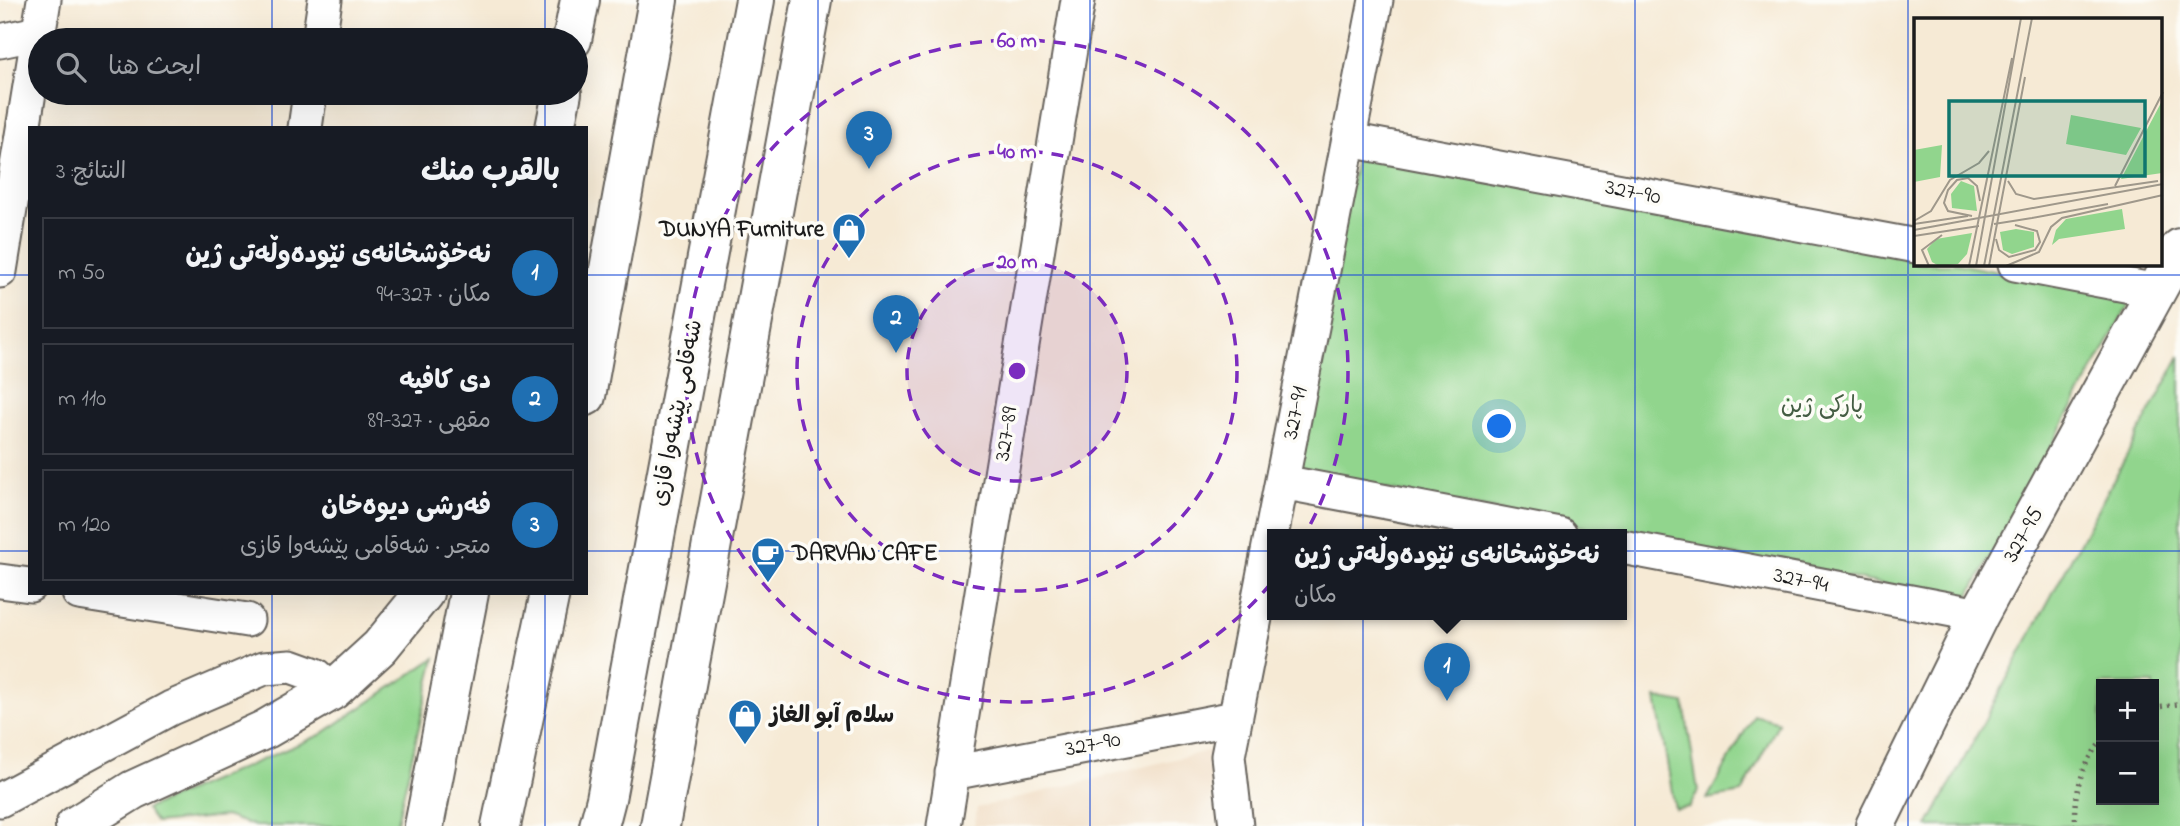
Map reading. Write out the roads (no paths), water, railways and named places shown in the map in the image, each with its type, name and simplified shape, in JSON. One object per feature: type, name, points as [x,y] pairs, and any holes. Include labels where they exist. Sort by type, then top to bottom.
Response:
[{"type":"main road","points":[[574,28],[580,0]]},
{"type":"main road","points":[[588,385],[658,0]]},
{"type":"main road","name":"شەقامی پێشەوا قازی","points":[[598,826],[606,799],[755,0]]},
{"type":"main road","points":[[660,826],[812,0]]},
{"type":"main road","points":[[555,126],[560,105]]},
{"type":"main road","name":"327-95","points":[[1875,826],[1979,615],[2180,248]]},
{"type":"main road","points":[[75,826],[144,785],[266,729],[333,690],[380,647],[422,595]]},
{"type":"main road","points":[[424,826],[469,595]]},
{"type":"main road","points":[[501,826],[550,595]]},
{"type":"street","points":[[39,28],[44,0]]},
{"type":"street","points":[[321,28],[325,0]]},
{"type":"street","name":"327-89","points":[[944,826],[1078,0]]},
{"type":"street","name":"327-91","points":[[1273,529],[1376,0]]},
{"type":"street","points":[[0,41],[28,35]]},
{"type":"street","points":[[28,95],[0,269],[28,272]]},
{"type":"street","points":[[305,126],[308,105]]},
{"type":"street","name":"327-90","points":[[1349,140],[1914,246]]},
{"type":"street","points":[[2026,266],[2157,291]]},
{"type":"street","points":[[1282,482],[1529,529]]},
{"type":"street","name":"327-94","points":[[1627,548],[1979,615]]},
{"type":"street","name":"327-91","points":[[1236,826],[1228,756],[1267,557]]},
{"type":"street","points":[[0,581],[28,586]]},
{"type":"street","points":[[91,595],[247,620]]},
{"type":"street","points":[[0,800],[171,708],[264,668],[291,666],[316,675],[333,690]]},
{"type":"street","name":"327-90","points":[[952,772],[1235,718]]},
{"type":"place","name":"فەرشی دیوەخان","points":[[869,169]]},
{"type":"place","name":"DUNYA Furniture","points":[[849,260]]},
{"type":"place","name":"دى كافيه","points":[[896,353]]},
{"type":"place","name":"DARVAN CAFE","points":[[768,584]]},
{"type":"place","name":"نەخۆشخانەی نێودەوڵەتی ژین","points":[[1447,701]]},
{"type":"place","name":"سلام آبو الغاز","points":[[745,746]]},
{"type":"park label","name":"پارکی ژین","points":[[1822,406]]}]
